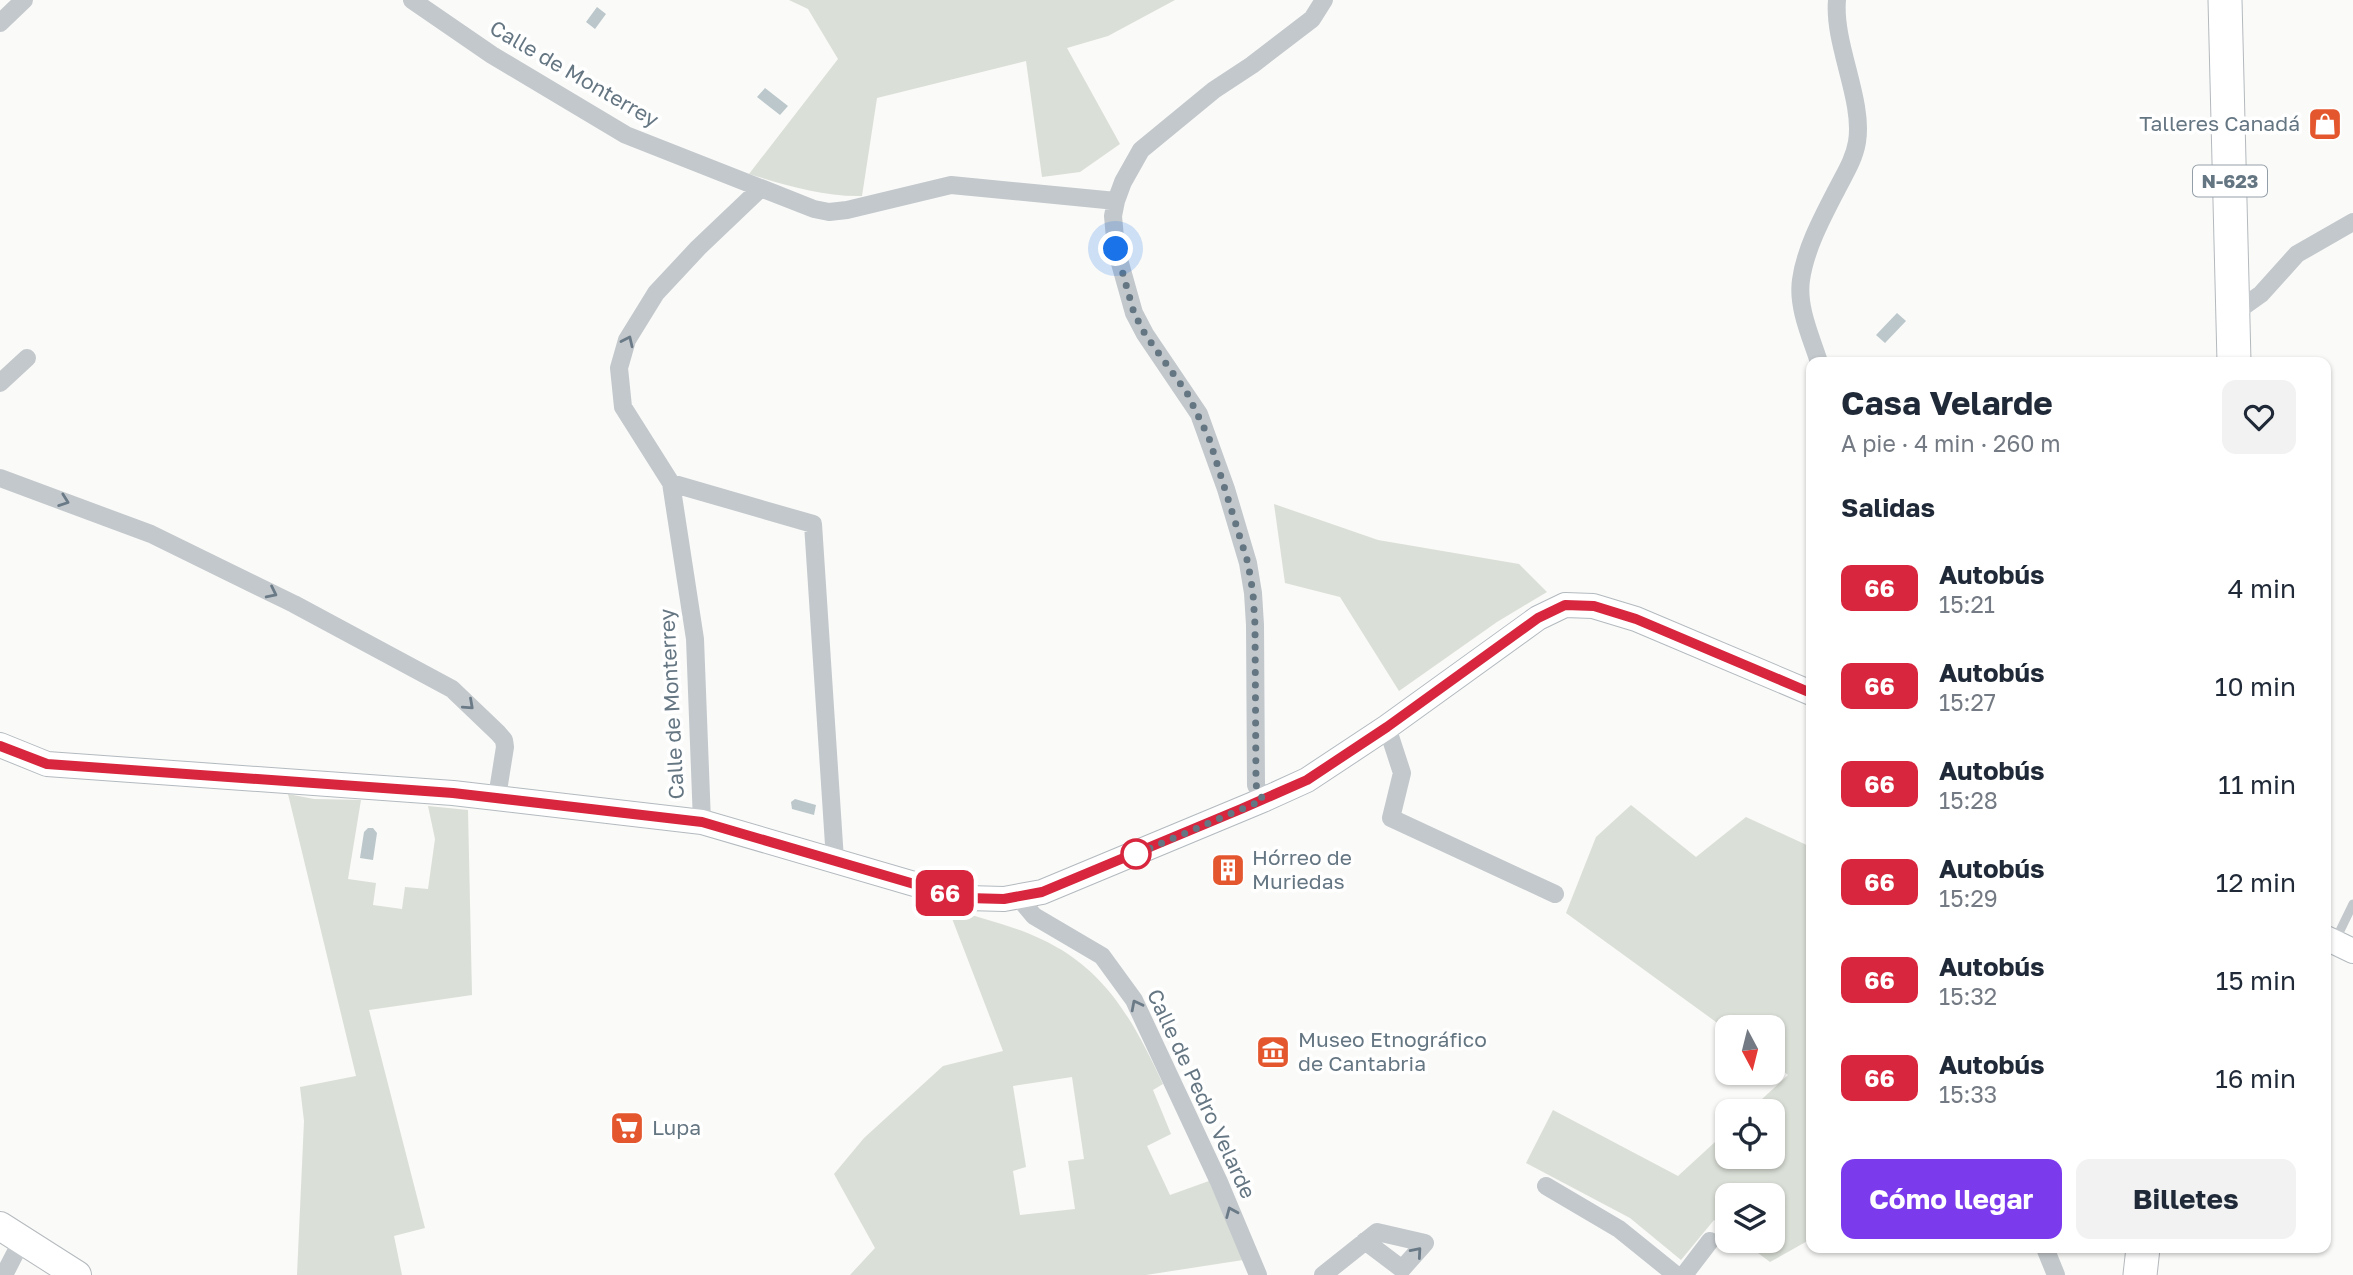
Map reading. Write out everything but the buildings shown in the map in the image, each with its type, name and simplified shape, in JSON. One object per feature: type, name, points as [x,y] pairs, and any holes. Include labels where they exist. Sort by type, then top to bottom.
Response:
[{"type":"highway","name":"N-623","points":[[2225,0],[2234,357]]},
{"type":"highway","points":[[2140,1275],[2142,1253]]},
{"type":"main road","points":[[11,1233],[77,1275]]},
{"type":"street","points":[[0,23],[24,0]]},
{"type":"street","name":"Calle de Monterrey","points":[[412,0],[492,55],[626,135],[814,209],[829,212],[951,185],[1116,201]]},
{"type":"street","points":[[1263,800],[1256,785],[1255,625],[1248,563],[1226,489],[1199,414],[1145,334],[1134,313],[1114,236],[1113,216],[1116,201],[1141,150],[1214,90],[1312,19],[1324,0]]},
{"type":"street","points":[[1817,357],[1804,317],[1800,282],[1806,258],[1847,171],[1857,141],[1853,96],[1838,29],[1837,0]]},
{"type":"street","name":"Calle de Monterrey","points":[[702,822],[695,639],[671,483],[623,407],[620,359],[636,324],[665,284],[698,248],[760,189]]},
{"type":"street","points":[[2233,314],[2261,294],[2297,254],[2353,222]]},
{"type":"street","points":[[0,383],[27,358]]},
{"type":"street","points":[[0,478],[152,534],[294,604],[452,689],[480,713],[504,740],[497,797]]},
{"type":"street","points":[[671,483],[813,524],[835,860]]},
{"type":"street","points":[[0,746],[47,764],[497,797],[702,822],[967,898],[989,900],[1042,892],[1307,780],[1387,727],[1538,618],[1565,605],[1594,606],[1636,619],[1806,691]]},
{"type":"street","points":[[1387,727],[1402,773],[1391,818],[1555,894]]},
{"type":"street","name":"Calle de Pedro Velarde","points":[[1018,897],[1034,916],[1102,956],[1134,1000],[1219,1182],[1258,1275]]},
{"type":"street","points":[[1546,1186],[1619,1229],[1676,1275]]},
{"type":"street","points":[[4,1275],[11,1233]]},
{"type":"street","points":[[1323,1275],[1365,1241]]},
{"type":"street","points":[[1684,1275],[1710,1241]]},
{"type":"street","points":[[2047,1253],[2056,1275]]},
{"type":"lane","points":[[2338,944],[2353,904]]},
{"type":"shaded area","points":[[789,0],[1175,0],[1108,36],[1067,48],[1120,144],[1080,172],[1042,177],[1026,61],[877,98],[862,196],[848,196],[791,186],[749,174],[838,59],[808,9]]},
{"type":"shaded area","points":[[597,7],[606,14],[595,29],[586,22]]},
{"type":"shaded area","points":[[765,88],[788,106],[780,115],[757,97]]},
{"type":"shaded area","points":[[1897,313],[1906,321],[1885,343],[1876,335]]},
{"type":"shaded area","points":[[1274,504],[1378,540],[1519,564],[1547,592],[1497,622],[1399,691],[1340,597],[1285,583]]},
{"type":"shaded area","points":[[288,794],[314,799],[361,800],[348,879],[376,883],[373,905],[402,909],[405,887],[428,889],[435,839],[428,806],[468,810],[472,995],[369,1010],[425,1228],[394,1236],[402,1275],[297,1275],[304,1121],[300,1087],[356,1076]]},
{"type":"shaded area","points":[[795,799],[816,805],[814,815],[792,809],[791,802]]},
{"type":"shaded area","points":[[1631,805],[1696,857],[1746,817],[1806,845],[1806,1242],[1770,1262],[1758,1253],[1785,1253],[1785,1183],[1715,1183],[1715,1221],[1681,1260],[1630,1218],[1526,1163],[1553,1110],[1678,1176],[1715,1142],[1715,1169],[1785,1169],[1785,1099],[1762,1099],[1777,1085],[1785,1085],[1788,1075],[1785,1073],[1785,1015],[1715,1015],[1715,1021],[1566,913],[1596,837]]},
{"type":"shaded area","points":[[373,828],[377,833],[373,860],[360,858],[364,832]]},
{"type":"shaded area","points":[[948,908],[1041,939],[1064,951],[1101,982],[1129,1019],[1163,1084],[1153,1090],[1171,1134],[1147,1146],[1170,1195],[1209,1181],[1243,1260],[1146,1275],[850,1275],[875,1248],[834,1174],[864,1138],[943,1066],[1003,1051]],"holes":[[[1072,1077],[1084,1159],[1068,1161],[1075,1209],[1020,1215],[1013,1171],[1026,1167],[1013,1086]]]},
{"type":"bus line","name":"66","points":[[0,746],[47,764],[453,793],[702,822],[945,893],[989,900],[1042,892],[1307,780],[1387,727],[1538,618],[1565,605],[1594,606],[1636,619],[1806,691]]},
{"type":"place","name":"Talleres Canadá","points":[[2325,124]]},
{"type":"place","name":"Hórreo de Muriedas","points":[[1228,870]]},
{"type":"place","name":"Museo Etnográfico de Cantabria","points":[[1273,1052]]},
{"type":"place","name":"Lupa","points":[[627,1128]]},
{"type":"route","points":[[1116,249],[1134,313],[1145,334],[1199,414],[1226,489],[1248,563],[1255,625],[1256,785],[1263,800],[1127,858],[1136,854]]}]
